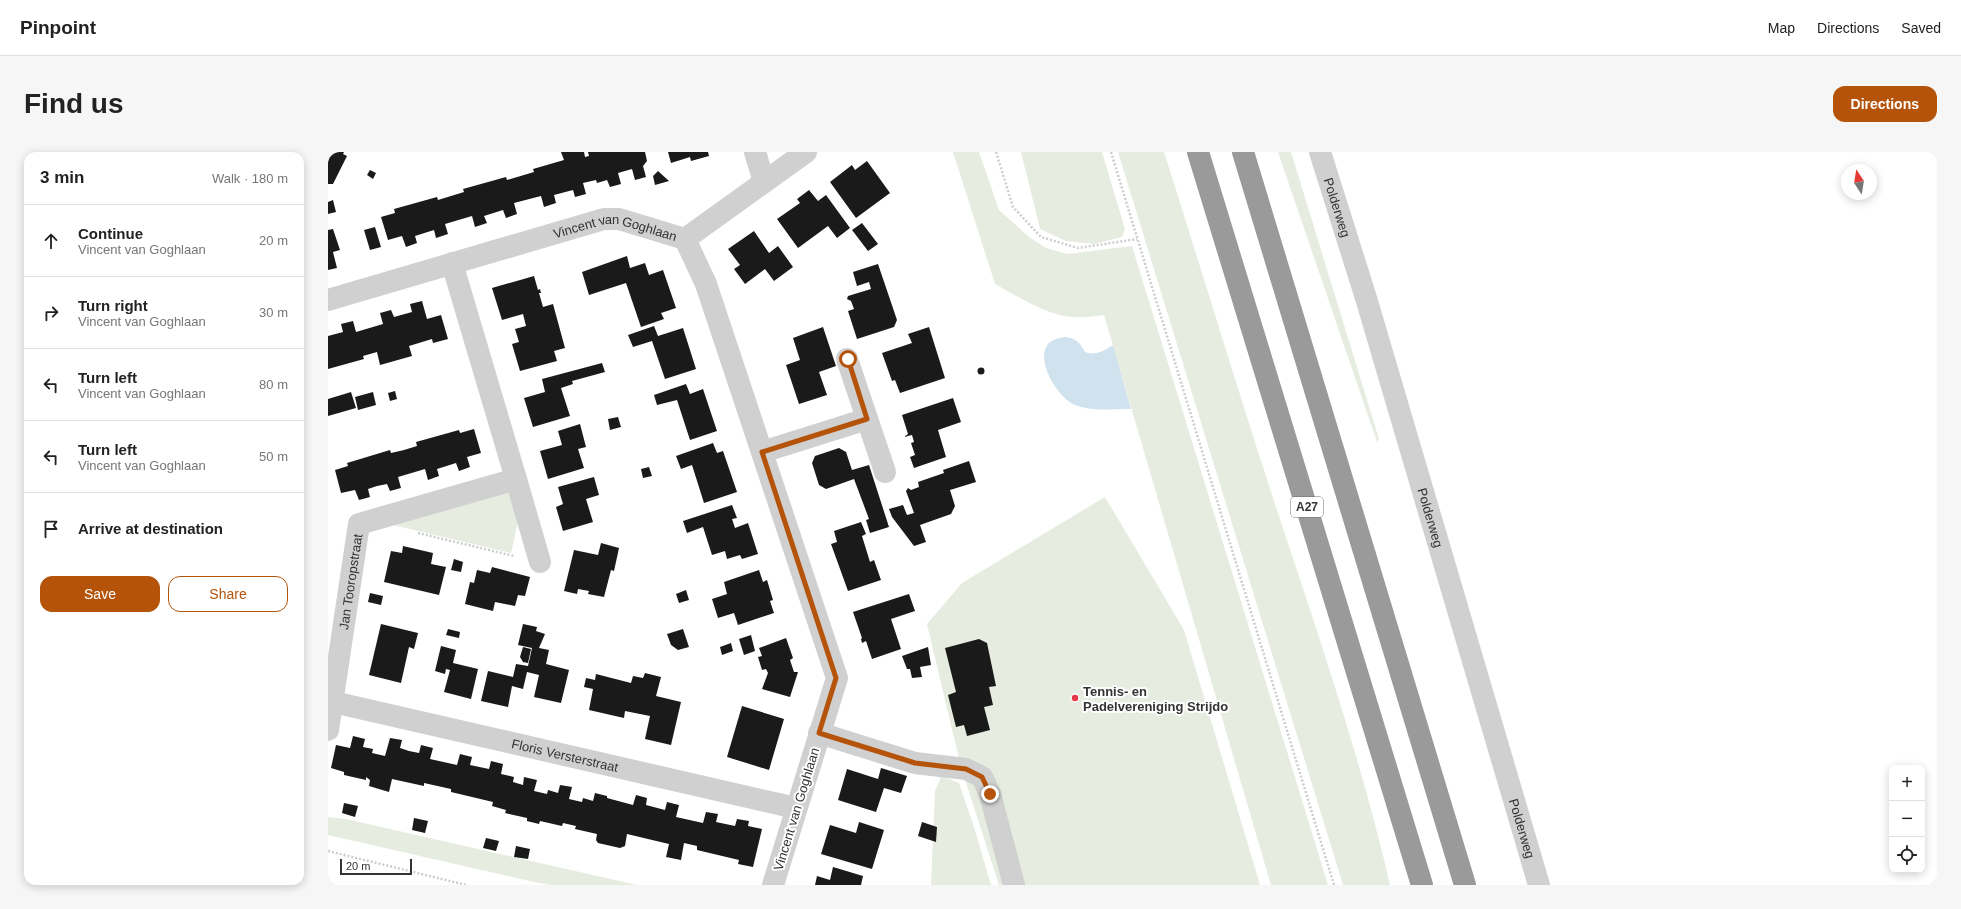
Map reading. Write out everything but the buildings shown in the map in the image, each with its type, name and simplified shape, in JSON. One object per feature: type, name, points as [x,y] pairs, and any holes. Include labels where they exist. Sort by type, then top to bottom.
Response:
[{"type":"highway","name":"A27","points":[[1198,152],[1422,885]]},
{"type":"highway","points":[[1243,152],[1465,885]]},
{"type":"street","points":[[755,152],[764,182]]},
{"type":"street","points":[[685,239],[806,152]]},
{"type":"street","name":"Polderweg","points":[[1320,152],[1368,306],[1539,885]]},
{"type":"street","name":"Vincent van Goghlaan","points":[[328,300],[604,219],[619,219],[685,239],[706,284],[836,678],[772,885]]},
{"type":"street","points":[[452,263],[540,562]]},
{"type":"street","points":[[848,359],[885,472]]},
{"type":"street","points":[[762,452],[867,419]]},
{"type":"street","name":"Jan Tooropstraat","points":[[328,730],[359,524],[516,479]]},
{"type":"street","name":"Floris Versterstraat","points":[[333,702],[796,808]]},
{"type":"street","name":"Vincent van Goghlaan","points":[[819,733],[915,763],[966,769],[982,777],[990,794],[1014,885]]},
{"type":"path","points":[[996,152],[1013,207],[1041,237],[1078,248],[1137,239]]},
{"type":"path","points":[[1111,152],[1334,885]]},
{"type":"path","points":[[416,532],[540,562]]},
{"type":"path","points":[[328,851],[466,885]]},
{"type":"shaded area","points":[[953,152],[979,152],[999,210],[1029,237],[1046,248],[1068,254],[1132,246],[1328,885],[1271,885],[1104,315],[1078,317],[1054,313],[1033,305],[995,284]]},
{"type":"shaded area","points":[[1021,152],[1102,152],[1125,229],[1122,237],[1094,244],[1066,241],[1040,229]]},
{"type":"shaded area","points":[[1118,152],[1164,152],[1351,740],[1390,885],[1343,885]]},
{"type":"shaded area","points":[[1278,152],[1291,152],[1379,439],[1377,442]]},
{"type":"shaded area","points":[[510,491],[518,521],[511,553],[393,525]]},
{"type":"shaded area","name":"Tennis- en Padelvereniging Strijdo","points":[[1105,497],[1184,630],[1260,885],[999,885],[961,767],[927,624],[962,583]]},
{"type":"shaded area","points":[[941,777],[959,783],[991,885],[931,885],[935,791]]},
{"type":"shaded area","points":[[328,817],[346,819],[637,885],[551,885],[534,882],[328,835]]},
{"type":"water","points":[[1065,337],[1075,340],[1085,352],[1089,353],[1099,352],[1113,345],[1131,409],[1101,410],[1080,407],[1067,400],[1061,394],[1050,377],[1044,359],[1048,344],[1058,338]]},
{"type":"place","name":"Tennis- en Padelvereniging Strijdo","points":[[1075,698]]},
{"type":"route","points":[[848,359],[867,419],[762,452],[836,678],[819,733],[915,763],[966,769],[982,777],[990,794]]}]
